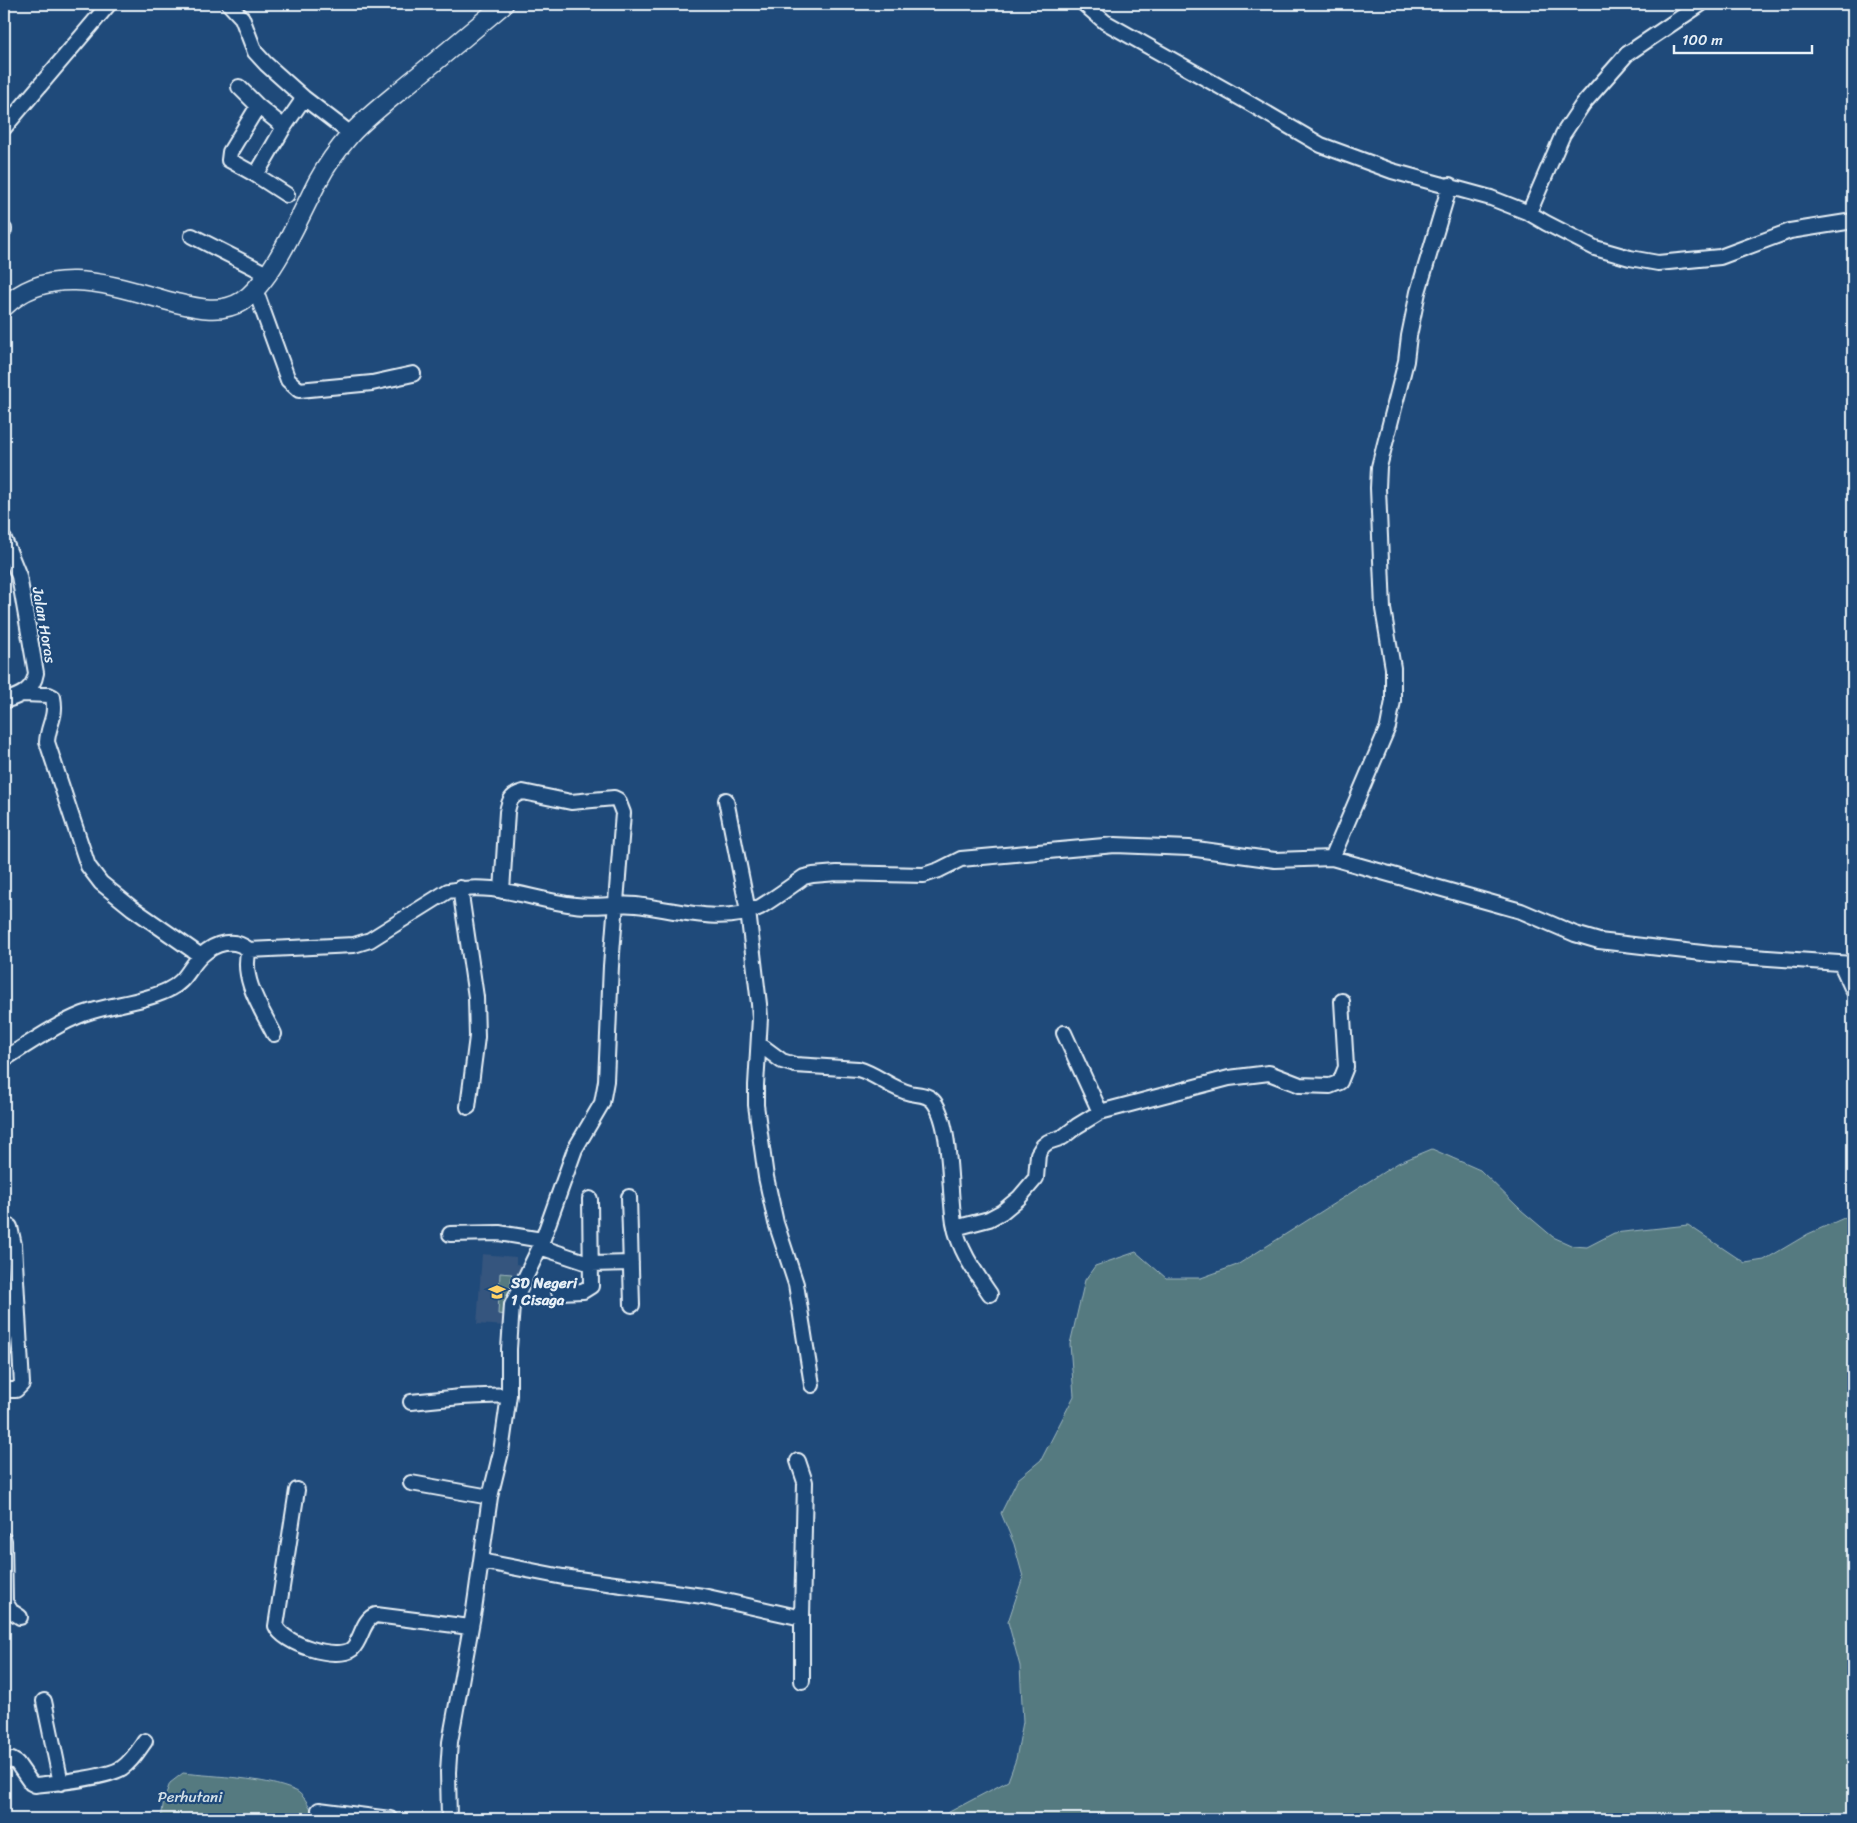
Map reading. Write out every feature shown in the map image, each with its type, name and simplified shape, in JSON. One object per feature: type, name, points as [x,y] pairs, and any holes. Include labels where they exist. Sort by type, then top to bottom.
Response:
[{"type":"main road","points":[[4,307],[16,297],[42,284],[79,280],[103,284],[196,308],[208,309],[231,306],[242,301],[267,274],[291,236],[319,179],[352,134],[374,112],[504,4]]},
{"type":"street","points":[[4,128],[109,4]]},
{"type":"street","points":[[229,4],[242,18],[255,52],[304,98],[352,134]]},
{"type":"street","points":[[1084,4],[1105,22],[1249,102],[1321,145],[1392,171],[1450,185],[1491,198],[1529,212],[1546,223],[1595,248],[1630,258],[1658,262],[1720,258],[1790,231],[1853,221]]},
{"type":"street","points":[[1529,212],[1563,134],[1582,104],[1627,54],[1701,4]]},
{"type":"street","points":[[239,87],[258,106],[284,127]]},
{"type":"street","points":[[256,175],[284,127],[304,98]]},
{"type":"street","points":[[258,106],[228,157],[230,162],[256,175],[287,195]]},
{"type":"street","points":[[1332,858],[1388,727],[1393,701],[1393,668],[1383,609],[1378,467],[1406,360],[1418,292],[1450,185]]},
{"type":"street","points":[[192,236],[267,274]]},
{"type":"street","points":[[255,289],[288,380],[299,390],[372,383],[413,374]]},
{"type":"street","name":"Jalan Horas","points":[[4,539],[19,576],[36,665],[34,680],[24,694]]},
{"type":"street","points":[[4,701],[24,694],[49,695],[52,697],[54,718],[47,742],[88,866],[94,875],[132,908],[201,956]]},
{"type":"street","points":[[449,1819],[448,1772],[450,1742],[482,1561],[490,1497],[501,1452],[509,1395],[509,1349],[512,1304],[541,1243],[575,1149],[602,1103],[606,1081],[606,1043],[623,813],[621,804],[614,798],[580,803],[560,801],[523,792],[516,794],[509,802],[507,812],[502,891]]},
{"type":"street","points":[[726,800],[748,911],[760,1018],[756,1105],[766,1176],[776,1223],[796,1284],[812,1385]]},
{"type":"street","points":[[4,1059],[55,1027],[83,1014],[167,991],[187,976],[201,956],[214,946],[236,942],[249,950],[342,946],[362,943],[448,891],[460,888],[487,887],[576,906],[635,905],[689,913],[738,915],[759,907],[804,877],[813,875],[837,873],[924,875],[939,870],[960,859],[1115,845],[1188,848],[1274,860],[1332,858],[1521,912],[1575,934],[1599,941],[1711,954],[1847,964],[1853,990]]},
{"type":"street","points":[[460,888],[476,997],[477,1037],[468,1107]]},
{"type":"street","points":[[249,950],[247,969],[252,990],[274,1034]]},
{"type":"street","points":[[955,1228],[989,1219],[1002,1212],[1036,1178],[1038,1154],[1043,1146],[1048,1142],[1063,1137],[1100,1112],[1237,1077],[1269,1073],[1300,1085],[1330,1086],[1340,1082],[1346,1067],[1342,1001]]},
{"type":"street","points":[[1064,1033],[1100,1112]]},
{"type":"street","points":[[759,1044],[786,1063],[868,1071],[903,1091],[925,1096],[934,1101],[945,1132],[955,1228],[964,1253],[990,1294]]},
{"type":"street","points":[[629,1197],[632,1305]]},
{"type":"street","points":[[559,1292],[583,1291],[589,1288],[591,1283],[590,1199]]},
{"type":"street","points":[[4,1224],[12,1230],[14,1246],[22,1384],[16,1390],[4,1390]]},
{"type":"street","points":[[450,1234],[499,1233],[541,1243],[591,1264],[631,1264]]},
{"type":"street","points":[[4,1301],[7,1318],[4,1350]]},
{"type":"street","points":[[411,1402],[509,1395]]},
{"type":"street","points":[[798,1461],[806,1482],[802,1681]]},
{"type":"street","points":[[412,1483],[490,1497]]},
{"type":"street","points":[[297,1490],[276,1626],[286,1638],[304,1646],[341,1654],[351,1649],[369,1620],[376,1615],[470,1627]]},
{"type":"street","points":[[4,1540],[5,1602],[11,1611],[20,1617]]},
{"type":"street","points":[[482,1561],[563,1577],[703,1596],[802,1618]]},
{"type":"street","points":[[44,1702],[61,1783]]},
{"type":"street","points":[[4,1762],[12,1760],[17,1763],[31,1783],[35,1785],[61,1783],[114,1772],[131,1760],[144,1741]]},
{"type":"street","points":[[319,1810],[390,1819]]},
{"type":"shaded area","name":"SD Negeri 1 Cisaga","points":[[482,1254],[516,1257],[516,1264],[526,1265],[507,1326],[477,1324]]},
{"type":"green space","points":[[1432,1149],[1480,1170],[1521,1210],[1553,1237],[1573,1246],[1587,1247],[1614,1233],[1688,1225],[1745,1263],[1764,1260],[1808,1234],[1853,1214],[1853,1819],[936,1819],[1008,1781],[1016,1759],[1023,1722],[1020,1666],[1008,1622],[1023,1577],[1014,1544],[1001,1513],[1018,1479],[1041,1460],[1074,1396],[1070,1344],[1085,1280],[1095,1266],[1136,1252],[1166,1278],[1201,1278],[1237,1265],[1398,1163]]},
{"type":"green space","points":[[500,1273],[512,1274],[507,1315],[498,1314]]},
{"type":"green space","name":"Perhutani","points":[[183,1773],[255,1780],[283,1786],[296,1791],[305,1799],[314,1819],[161,1819],[164,1799],[170,1783]]},
{"type":"place","name":"SD Negeri 1 Cisaga","points":[[497,1292]]}]
